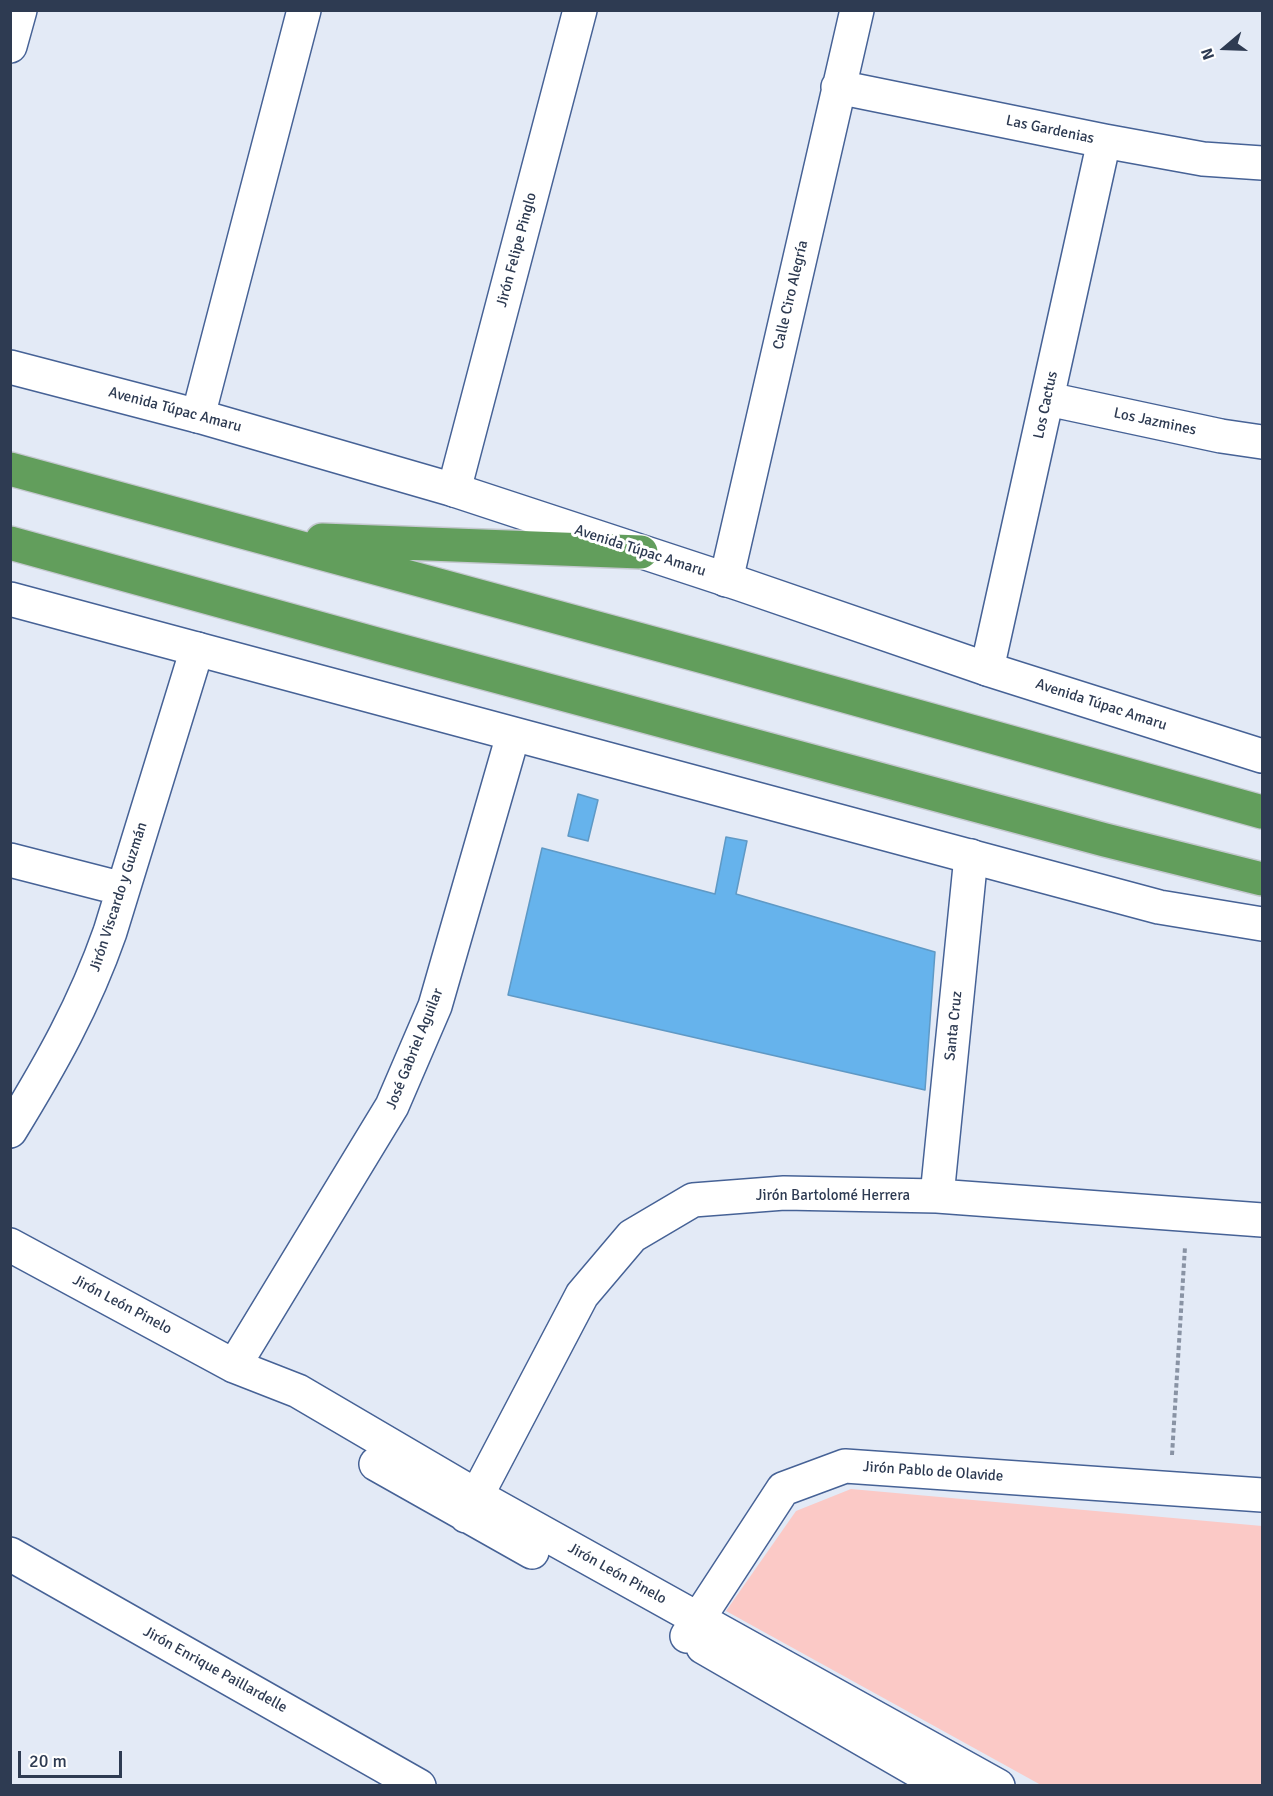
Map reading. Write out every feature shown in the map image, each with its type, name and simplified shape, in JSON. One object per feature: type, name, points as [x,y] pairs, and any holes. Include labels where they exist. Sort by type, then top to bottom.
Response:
[{"type":"highway","points":[[10,469],[715,660],[1263,812]]},
{"type":"highway","points":[[265,538],[641,552]]},
{"type":"highway","points":[[10,543],[1082,834],[1263,879]]},
{"type":"street","points":[[10,46],[20,10]]},
{"type":"street","points":[[198,416],[304,10]]},
{"type":"street","name":"Jirón Felipe Pinglo","points":[[454,490],[580,10]]},
{"type":"street","name":"Calle Ciro Alegría","points":[[726,580],[857,10]]},
{"type":"street","name":"Las Gardenias","points":[[838,87],[1203,159],[1263,163]]},
{"type":"street","name":"Los Cactus","points":[[987,669],[1104,141]]},
{"type":"street","name":"Avenida Túpac Amaru","points":[[10,367],[198,416],[454,490],[987,669],[1263,756]]},
{"type":"street","name":"Los Jazmines","points":[[1048,399],[1221,436],[1263,442]]},
{"type":"street","points":[[10,598],[1159,907],[1263,924]]},
{"type":"street","name":"Jirón Viscardo y Guzmán","points":[[10,1131],[72,1026],[95,974],[197,649]]},
{"type":"street","name":"José Gabriel Aguilar","points":[[234,1366],[392,1106],[435,1006],[513,735]]},
{"type":"street","name":"Santa Cruz","points":[[937,1196],[971,856]]},
{"type":"street","points":[[10,860],[123,889]]},
{"type":"street","name":"Jirón Bartolomé Herrera","points":[[471,1506],[582,1295],[632,1236],[693,1200],[784,1193],[937,1196],[1263,1220]]},
{"type":"street","name":"Jirón León Pinelo","points":[[10,1245],[234,1366],[299,1418],[471,1506],[692,1628],[998,1785]]},
{"type":"street","name":"Jirón Pablo de Olavide","points":[[692,1628],[783,1490],[845,1466],[1263,1495]]},
{"type":"street","name":"Jirón Enrique Paillardelle","points":[[13,1561],[419,1785]]},
{"type":"street","name":"Jirón León Pinelo","points":[[692,1628],[944,1785]]},
{"type":"path","points":[[1170,1489],[1187,1214]]},
{"type":"shaded area","points":[[851,1489],[1262,1526],[1262,1785],[1041,1785],[726,1611],[796,1511]]},
{"type":"building","points":[[578,794],[598,800],[588,841],[568,836]]},
{"type":"building","points":[[726,837],[747,841],[736,894],[935,952],[925,1090],[508,995],[542,848],[715,894]]}]
